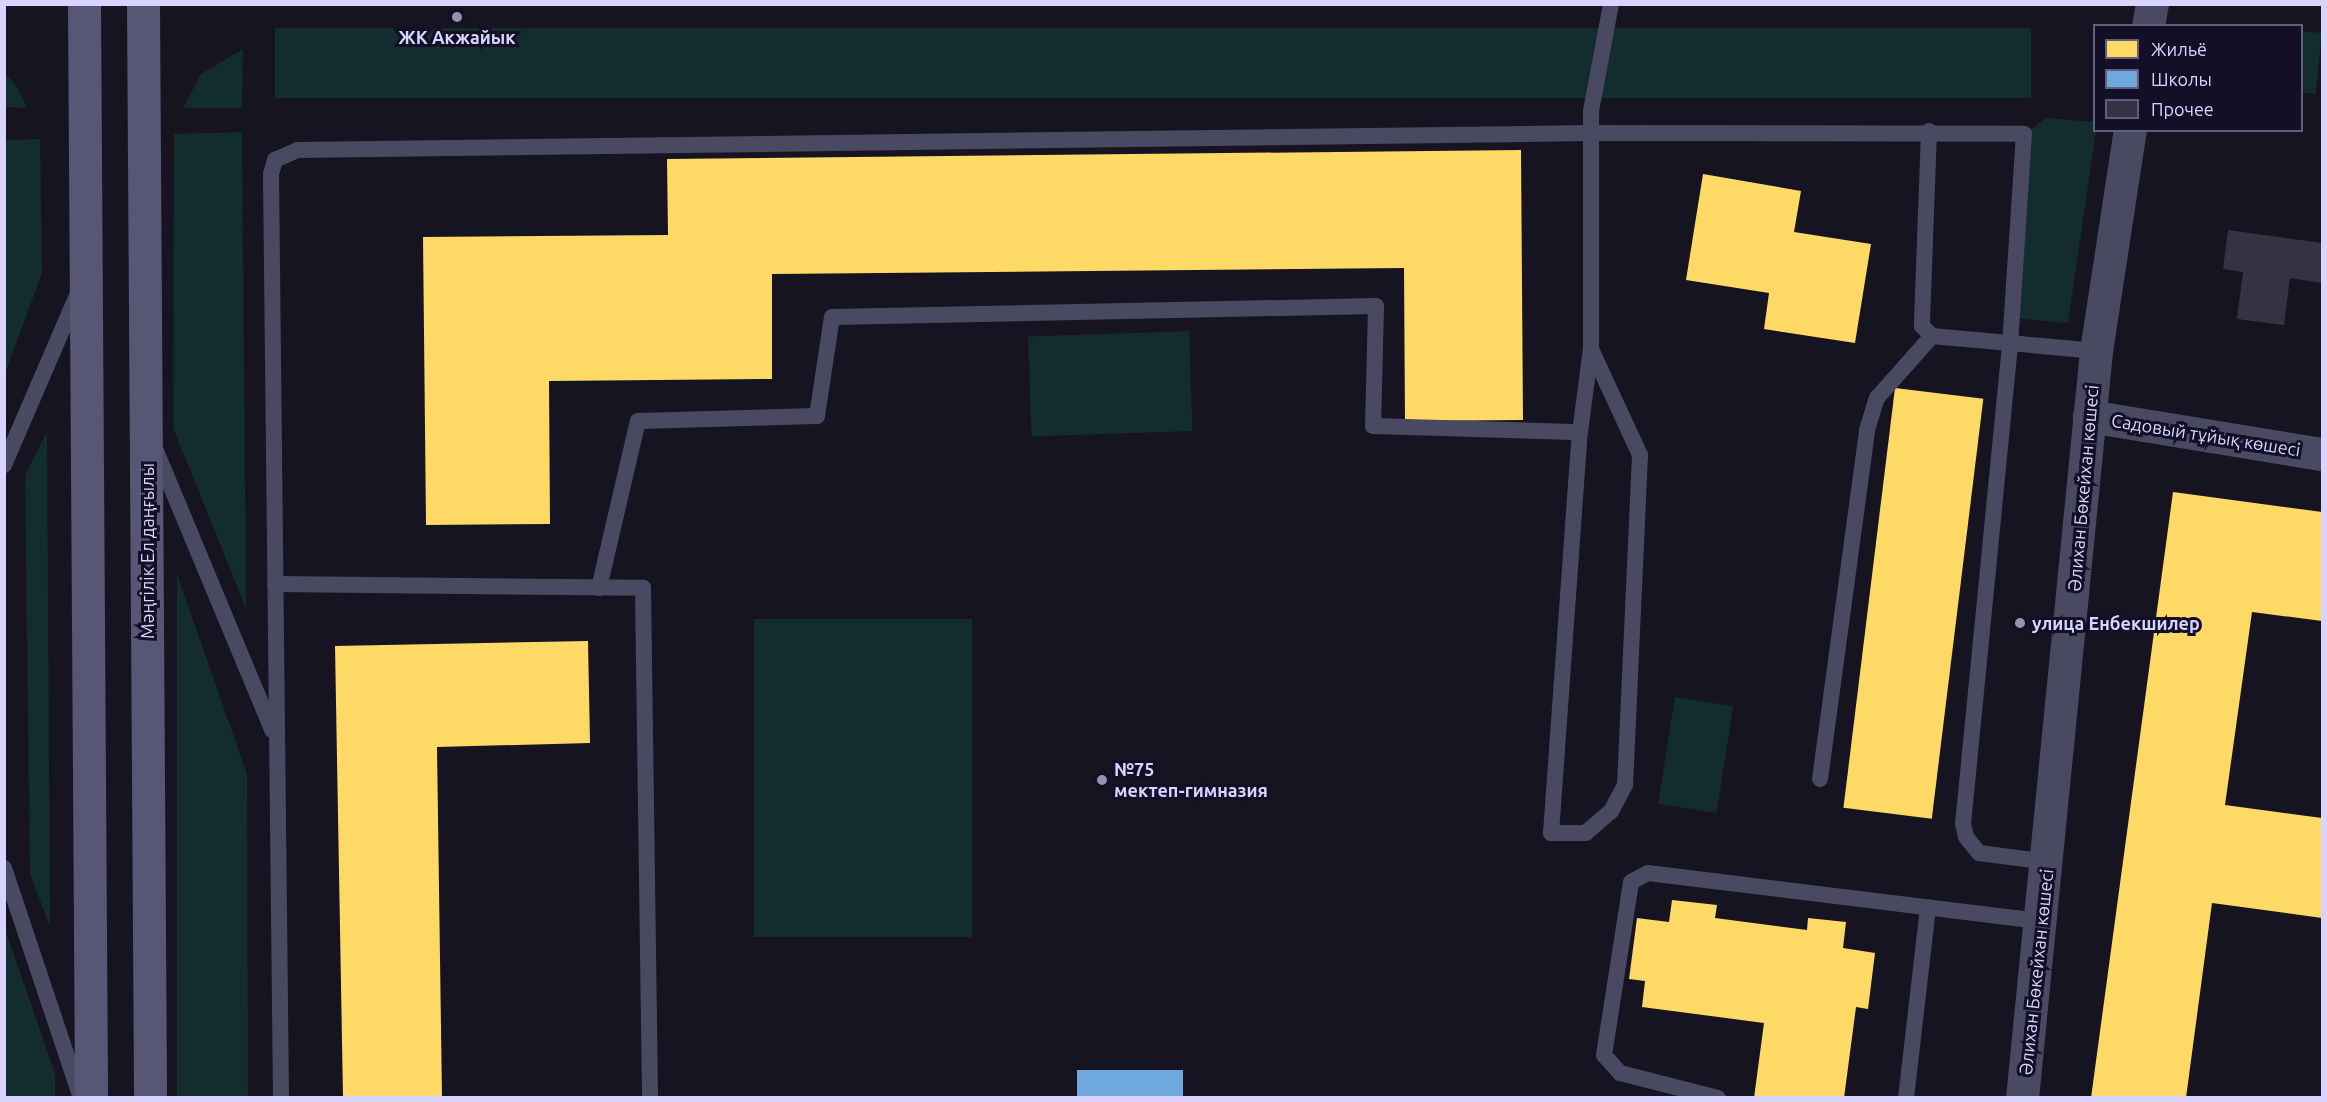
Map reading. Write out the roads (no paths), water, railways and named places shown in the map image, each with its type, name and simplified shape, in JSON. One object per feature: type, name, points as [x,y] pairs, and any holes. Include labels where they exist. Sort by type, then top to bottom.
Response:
[{"type":"main road","points":[[84,4],[88,271],[91,1098]]},
{"type":"main road","name":"Мәңгілік Ел даңғылы","points":[[143,4],[150,1098]]},
{"type":"street","points":[[2148,24],[2152,4]]},
{"type":"street","name":"Әлихан Бөкейхан көшесі","points":[[2022,1098],[2048,862],[2096,351],[2130,132]]},
{"type":"street","name":"Садовый тұйық көшесі","points":[[2089,416],[2322,454]]},
{"type":"lane","points":[[1592,349],[1640,455],[1625,785],[1611,811],[1587,833],[1551,833],[1580,432],[1592,349],[1590,133],[1611,4]]},
{"type":"lane","points":[[1929,131],[1922,326],[1932,336],[2010,345],[2096,351]]},
{"type":"lane","points":[[281,1098],[271,174],[275,160],[285,154],[1590,133],[1929,131],[2024,134],[2010,345],[1964,823],[1966,837],[1979,853],[2048,862]]},
{"type":"lane","points":[[4,465],[88,271]]},
{"type":"lane","points":[[599,588],[638,421],[817,416],[832,317],[1376,306],[1372,426],[1580,432]]},
{"type":"lane","points":[[1820,779],[1867,430],[1877,398],[1932,336]]},
{"type":"lane","points":[[146,426],[276,739]]},
{"type":"lane","points":[[275,584],[643,588],[650,1098]]},
{"type":"lane","points":[[4,868],[81,1098]]},
{"type":"lane","points":[[1718,1098],[1620,1073],[1604,1055],[1631,882],[1648,873],[2041,921]]},
{"type":"lane","points":[[1906,1098],[1928,907]]},
{"type":"place","name":"ЖК Акжайык","points":[[457,17]]},
{"type":"place","name":"улица Енбекшилер","points":[[2020,623]]},
{"type":"place","name":"№75 мектеп-гимназия","points":[[1102,780]]}]
